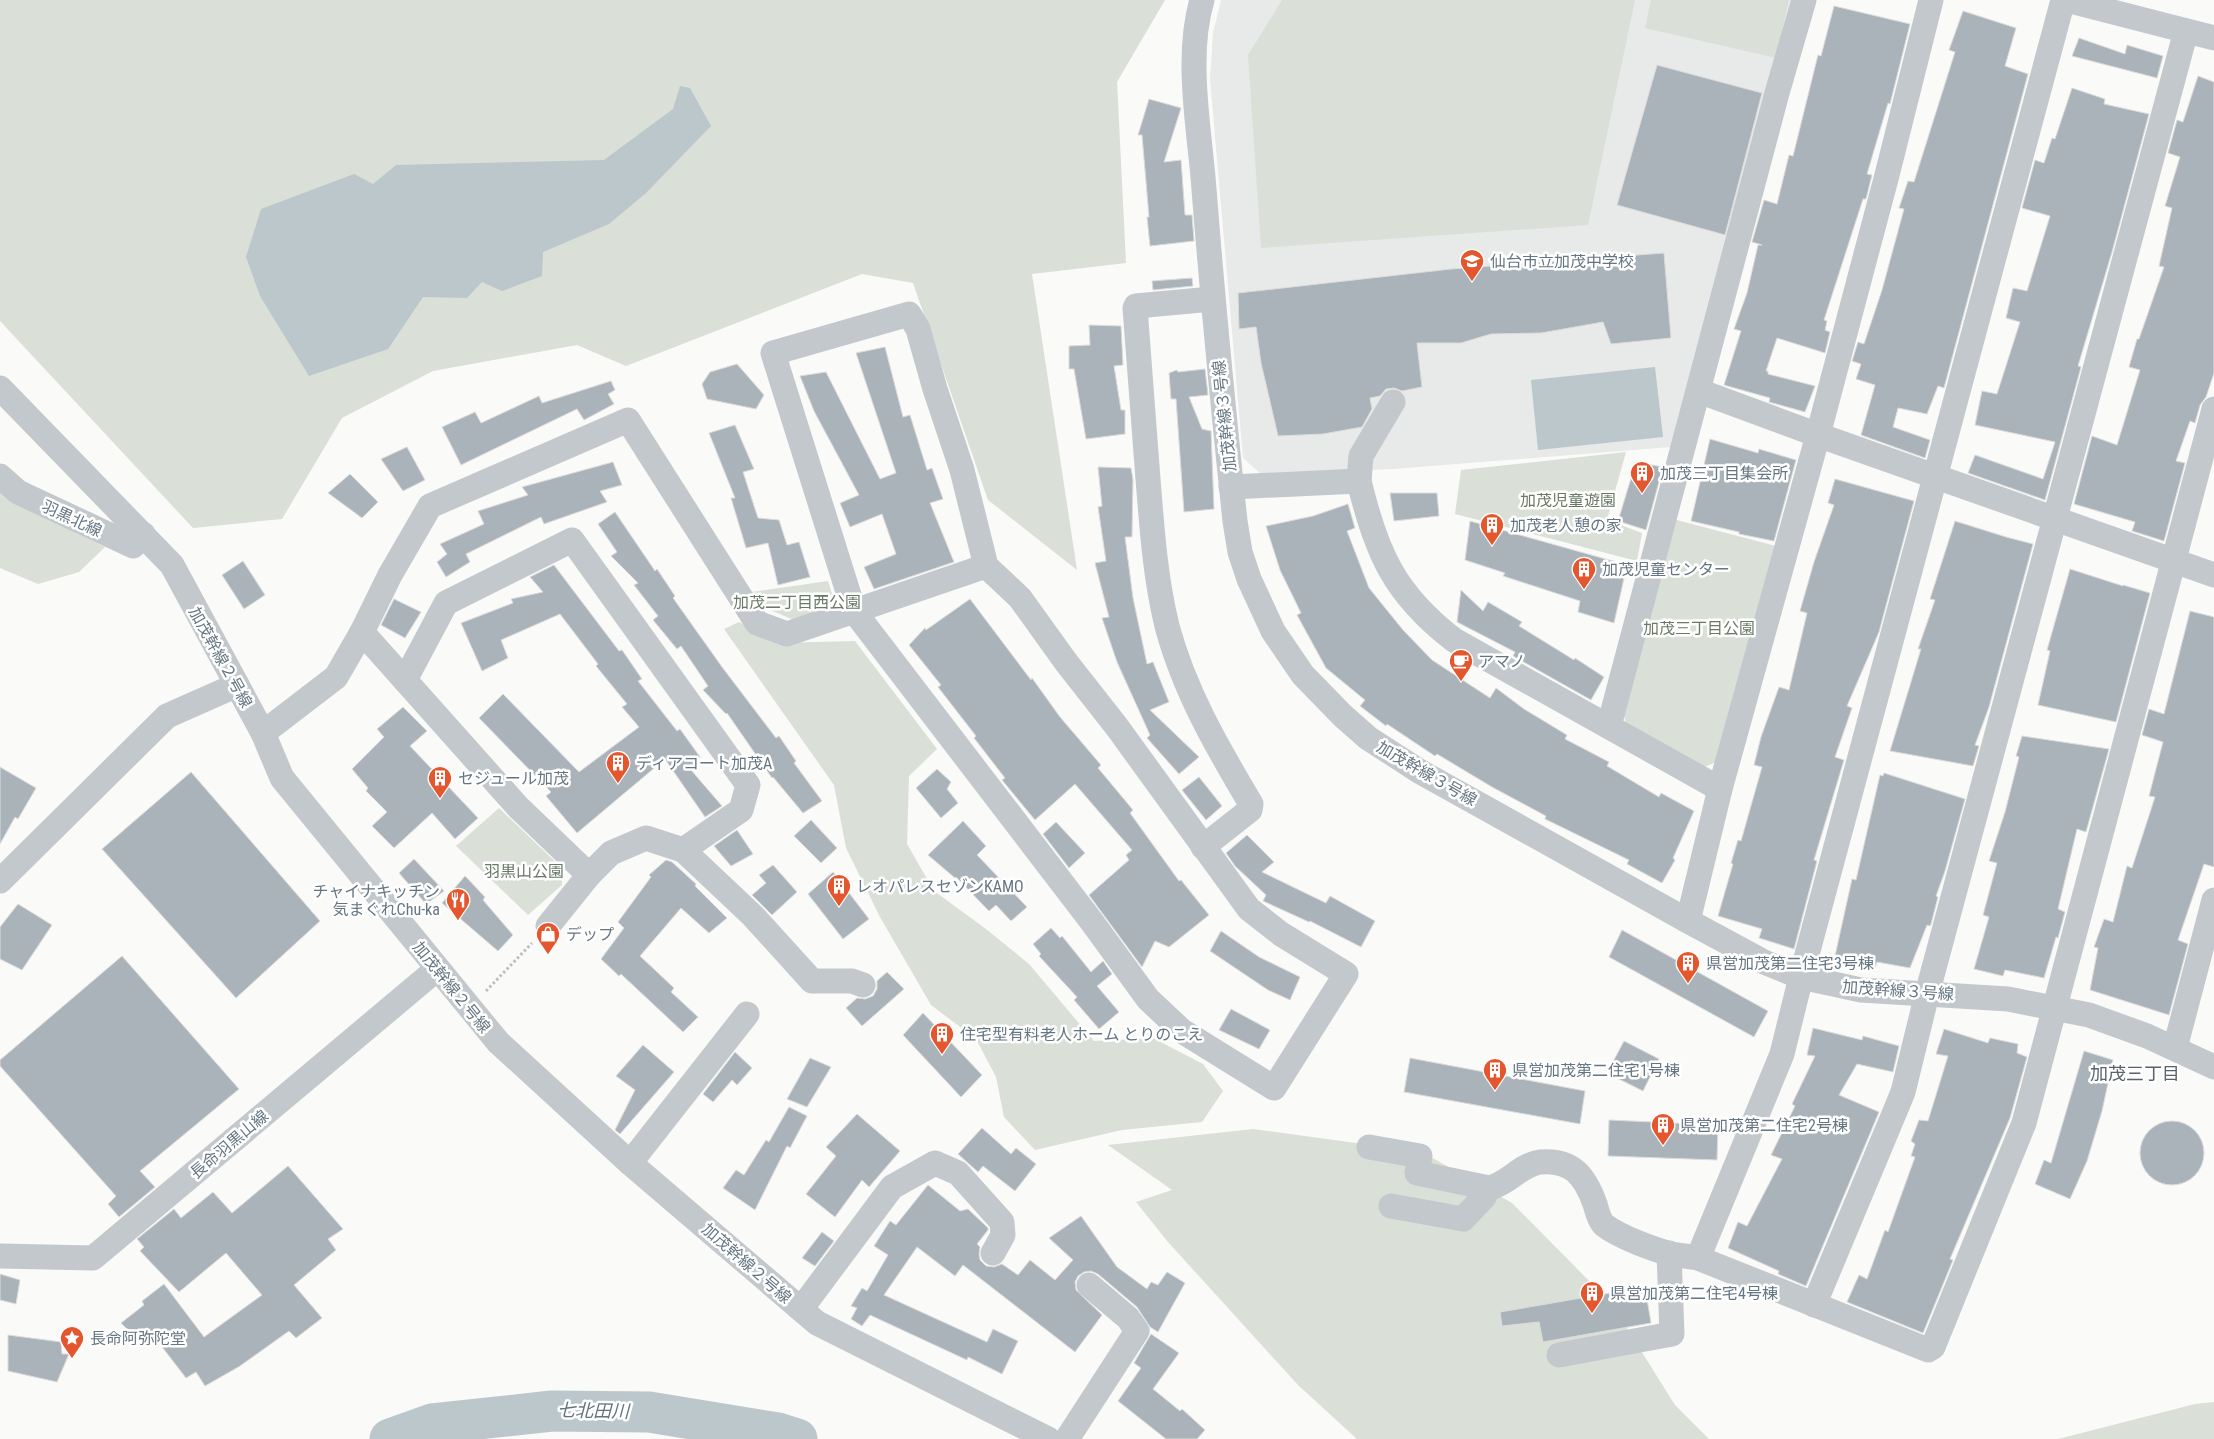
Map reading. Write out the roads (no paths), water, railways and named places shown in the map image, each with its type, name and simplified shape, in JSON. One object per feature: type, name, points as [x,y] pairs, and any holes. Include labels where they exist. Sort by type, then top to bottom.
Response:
[{"type":"street","name":"加茂幹線３号線","points":[[1202,0],[1196,30],[1195,57],[1212,299],[1231,487],[1240,552],[1260,605],[1273,631],[1303,675],[1342,716],[1368,738],[1406,763],[1688,922],[1764,962],[1801,977],[1860,990],[2008,999],[2054,1007],[2118,1024],[2214,1067]]},
{"type":"street","points":[[1609,726],[1777,93],[1804,0]]},
{"type":"street","points":[[1688,922],[1720,789],[1818,435],[1932,0]]},
{"type":"street","points":[[1698,1258],[1782,1054],[1801,977],[2065,0],[2214,38]]},
{"type":"street","points":[[1814,1305],[1903,1092],[1926,994],[2186,31]]},
{"type":"street","points":[[1203,847],[1250,810],[1251,804],[1216,744],[1194,701],[1167,626],[1154,558],[1135,308],[1136,306],[1212,299]]},
{"type":"street","points":[[909,314],[918,329],[935,389],[962,470],[986,566],[1020,598],[1203,847],[1249,909],[1281,934],[1346,974],[1274,1088],[1182,1032],[1148,999],[1092,922],[854,610],[773,353],[909,314]]},
{"type":"street","name":"加茂幹線２号線","points":[[0,388],[172,566],[263,733],[282,778],[498,1042],[630,1163],[817,1323],[1048,1439]]},
{"type":"street","points":[[1699,391],[2214,575]]},
{"type":"street","points":[[1393,402],[1361,456],[1359,481],[1370,523],[1382,557],[1404,592],[1428,619],[1454,640],[1720,789]]},
{"type":"street","points":[[1369,1147],[1420,1156],[1417,1173],[1489,1188],[1498,1186],[1521,1169],[1532,1164],[1550,1162],[1570,1167],[1579,1173],[1589,1188],[1602,1223],[1613,1230],[1668,1253],[1698,1258],[1928,1350],[1932,1347],[2024,1124],[2214,409]]},
{"type":"street","points":[[263,733],[336,677],[362,632],[390,575],[430,506],[628,420],[757,623],[787,634],[986,566]]},
{"type":"street","name":"羽黒北線","points":[[0,476],[18,492],[133,546],[143,534]]},
{"type":"street","points":[[1231,487],[1359,481]]},
{"type":"street","points":[[405,680],[446,603],[572,540],[748,785],[741,810],[683,850]]},
{"type":"street","points":[[362,632],[518,807],[589,875]]},
{"type":"street","points":[[0,881],[167,716],[237,685]]},
{"type":"street","points":[[548,926],[589,875],[611,853],[646,838],[683,850],[753,916],[812,981],[852,981],[863,985]]},
{"type":"street","points":[[2175,1048],[2214,900]]},
{"type":"street","name":"長命羽黒山線","points":[[0,1256],[93,1258],[437,969]]},
{"type":"street","points":[[630,1163],[747,1014]]},
{"type":"street","points":[[801,1309],[892,1187],[935,1163],[958,1173],[1002,1222],[1003,1236],[993,1254]]},
{"type":"street","points":[[1391,1206],[1463,1218],[1484,1197],[1489,1188]]},
{"type":"street","points":[[1559,1355],[1672,1334],[1668,1253]]},
{"type":"street","points":[[1067,1439],[1137,1331],[1128,1318],[1089,1285]]},
{"type":"waterway","name":"七北田川","points":[[390,1439],[432,1424],[552,1411],[649,1412],[778,1433],[797,1439]]},
{"type":"place","name":"仙台市立加茂中学校","points":[[1472,282]]},
{"type":"place","name":"加茂三丁目集会所","points":[[1642,494]]},
{"type":"place","name":"加茂老人憩の家","points":[[1492,546]]},
{"type":"place","name":"加茂児童センター","points":[[1584,590]]},
{"type":"place","name":"アマノ","points":[[1461,682]]},
{"type":"place","name":"ディアコート加茂A","points":[[618,784]]},
{"type":"place","name":"セジュール加茂","points":[[440,799]]},
{"type":"place","name":"レオパレスセゾンKAMO","points":[[839,907]]},
{"type":"place","name":"チャイナキッチン 気まぐれChu-ka","points":[[458,921]]},
{"type":"place","name":"デップ","points":[[548,955]]},
{"type":"place","name":"県営加茂第二住宅3号棟","points":[[1688,984]]},
{"type":"place","name":"住宅型有料老人ホーム とりのこえ","points":[[942,1055]]},
{"type":"place","name":"県営加茂第二住宅1号棟","points":[[1495,1091]]},
{"type":"place","name":"県営加茂第二住宅2号棟","points":[[1663,1146]]},
{"type":"place","name":"県営加茂第二住宅4号棟","points":[[1592,1314]]},
{"type":"place","name":"長命阿弥陀堂","points":[[72,1359]]},
{"type":"district","name":"加茂三丁目","points":[[2135,1074]]},
{"type":"park label","name":"加茂児童遊園","points":[[1568,500]]},
{"type":"park label","name":"加茂二丁目西公園","points":[[797,602]]},
{"type":"park label","name":"加茂三丁目公園","points":[[1699,628]]},
{"type":"park label","name":"羽黒山公園","points":[[524,871]]}]
